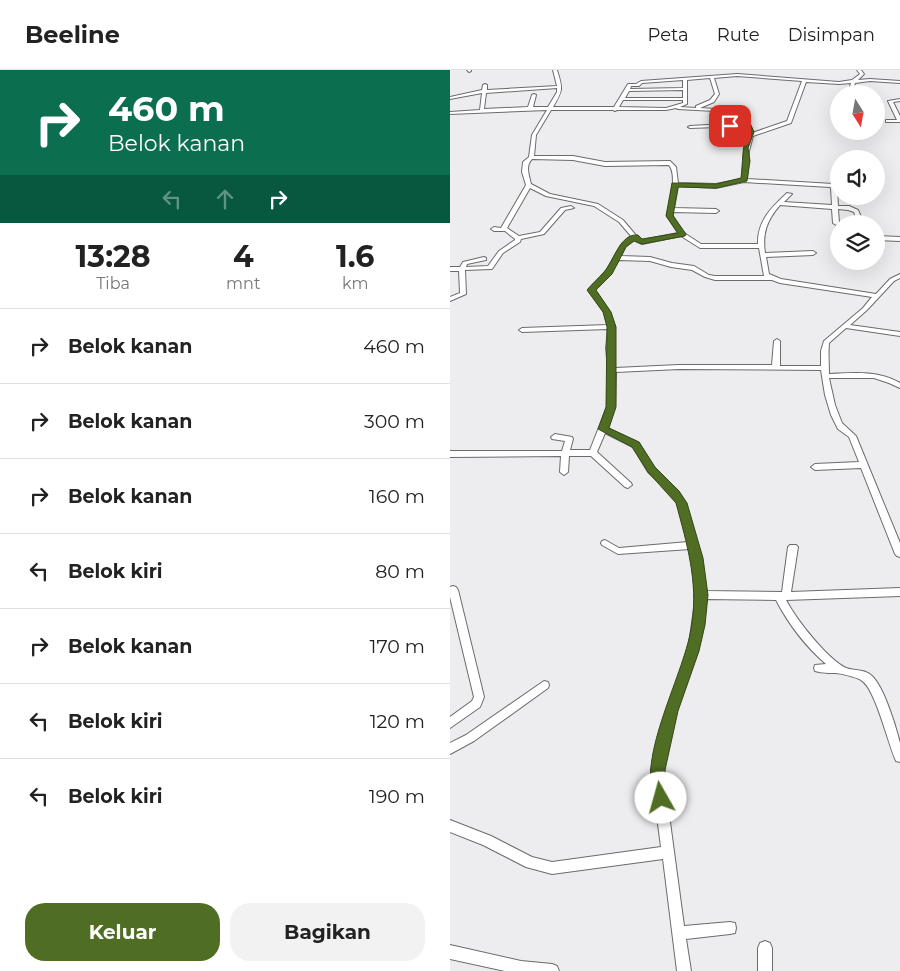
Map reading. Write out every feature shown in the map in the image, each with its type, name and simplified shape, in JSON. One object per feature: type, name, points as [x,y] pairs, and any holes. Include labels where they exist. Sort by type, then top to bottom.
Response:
[{"type":"street","points":[[555,70],[559,87],[550,108],[534,135],[531,157],[526,162],[525,172],[529,185],[548,195],[596,205],[621,220],[637,240],[642,242],[682,234]]},
{"type":"street","points":[[756,76],[758,70]]},
{"type":"street","points":[[853,85],[862,74],[859,70]]},
{"type":"street","points":[[666,109],[685,92],[712,77],[737,73],[805,80],[900,82]]},
{"type":"street","points":[[697,108],[712,101],[717,94],[712,77]]},
{"type":"street","points":[[751,135],[789,122],[805,80]]},
{"type":"street","points":[[615,110],[630,85],[637,85],[641,82],[685,92]]},
{"type":"street","points":[[482,110],[485,85]]},
{"type":"street","points":[[450,98],[485,92],[526,91],[559,87]]},
{"type":"street","points":[[626,92],[685,92]]},
{"type":"street","points":[[619,101],[685,92]]},
{"type":"street","points":[[530,108],[534,95]]},
{"type":"street","points":[[888,121],[900,121],[890,101],[900,100]]},
{"type":"street","points":[[450,113],[530,108],[657,110],[697,108],[736,115],[744,119],[748,124],[751,135],[745,148],[747,161],[744,180]]},
{"type":"street","points":[[657,110],[659,120]]},
{"type":"street","points":[[720,122],[736,115]]},
{"type":"street","points":[[690,127],[748,124]]},
{"type":"street","points":[[531,157],[552,159],[567,157],[605,164],[670,163],[676,170],[670,210],[671,219],[682,234],[700,246],[760,246]]},
{"type":"street","points":[[674,184],[716,186],[744,180],[830,185]]},
{"type":"street","points":[[504,230],[529,185]]},
{"type":"street","points":[[771,278],[766,274],[762,256],[760,246],[761,229],[778,203],[789,194]]},
{"type":"street","points":[[778,203],[836,206],[856,211],[858,215]]},
{"type":"street","points":[[836,206],[836,215]]},
{"type":"street","points":[[494,229],[504,230],[518,238],[542,233],[563,209],[571,208]]},
{"type":"street","points":[[670,210],[716,211]]},
{"type":"street","points":[[593,453],[611,407],[612,370],[610,348],[612,327],[607,312],[591,290],[609,272],[623,246],[635,236]]},
{"type":"street","points":[[450,269],[490,268],[501,252],[518,241],[518,238]]},
{"type":"street","points":[[885,238],[900,239]]},
{"type":"street","points":[[762,256],[814,253]]},
{"type":"street","points":[[617,258],[650,258],[672,265],[694,268],[715,278],[771,278],[824,290],[877,296]]},
{"type":"street","points":[[450,299],[462,294],[462,269],[467,261],[484,259]]},
{"type":"street","points":[[900,276],[892,280],[865,309],[826,342],[826,372],[838,423],[852,436],[900,554]]},
{"type":"street","points":[[845,326],[900,334]]},
{"type":"street","points":[[522,330],[612,327]]},
{"type":"street","points":[[776,368],[777,341]]},
{"type":"street","points":[[612,370],[776,368],[879,376],[889,378],[900,386]]},
{"type":"street","points":[[603,429],[636,445],[651,470],[675,493],[681,503],[693,545],[702,595],[693,651],[671,711],[657,770],[684,971]]},
{"type":"street","points":[[555,437],[569,439],[565,454],[564,472]]},
{"type":"street","points":[[450,454],[593,453],[628,485]]},
{"type":"street","points":[[815,467],[864,465]]},
{"type":"street","points":[[606,543],[618,550],[693,545]]},
{"type":"street","points":[[793,547],[783,596],[791,619],[841,669]]},
{"type":"street","points":[[450,723],[476,704],[480,697],[453,590]]},
{"type":"street","points":[[702,595],[783,596],[900,592]]},
{"type":"street","points":[[820,668],[841,669],[861,674],[875,688],[900,757]]},
{"type":"street","points":[[450,749],[470,738],[544,685]]},
{"type":"street","points":[[450,826],[487,840],[530,862],[552,868],[668,852]]},
{"type":"street","points":[[679,932],[730,928]]},
{"type":"street","points":[[765,948],[765,971]]},
{"type":"street","points":[[450,952],[503,967],[545,971]]},
{"type":"route","points":[[661,798],[657,770],[671,711],[693,651],[699,625],[702,595],[697,558],[681,503],[675,493],[651,470],[634,443],[603,429],[611,407],[612,370],[610,348],[612,327],[607,312],[596,294],[591,290],[609,272],[623,246],[635,236],[637,240],[642,242],[682,234],[672,222],[670,216],[674,184],[716,186],[732,181],[744,180],[747,161],[745,148],[751,132],[748,124],[730,126]]}]
